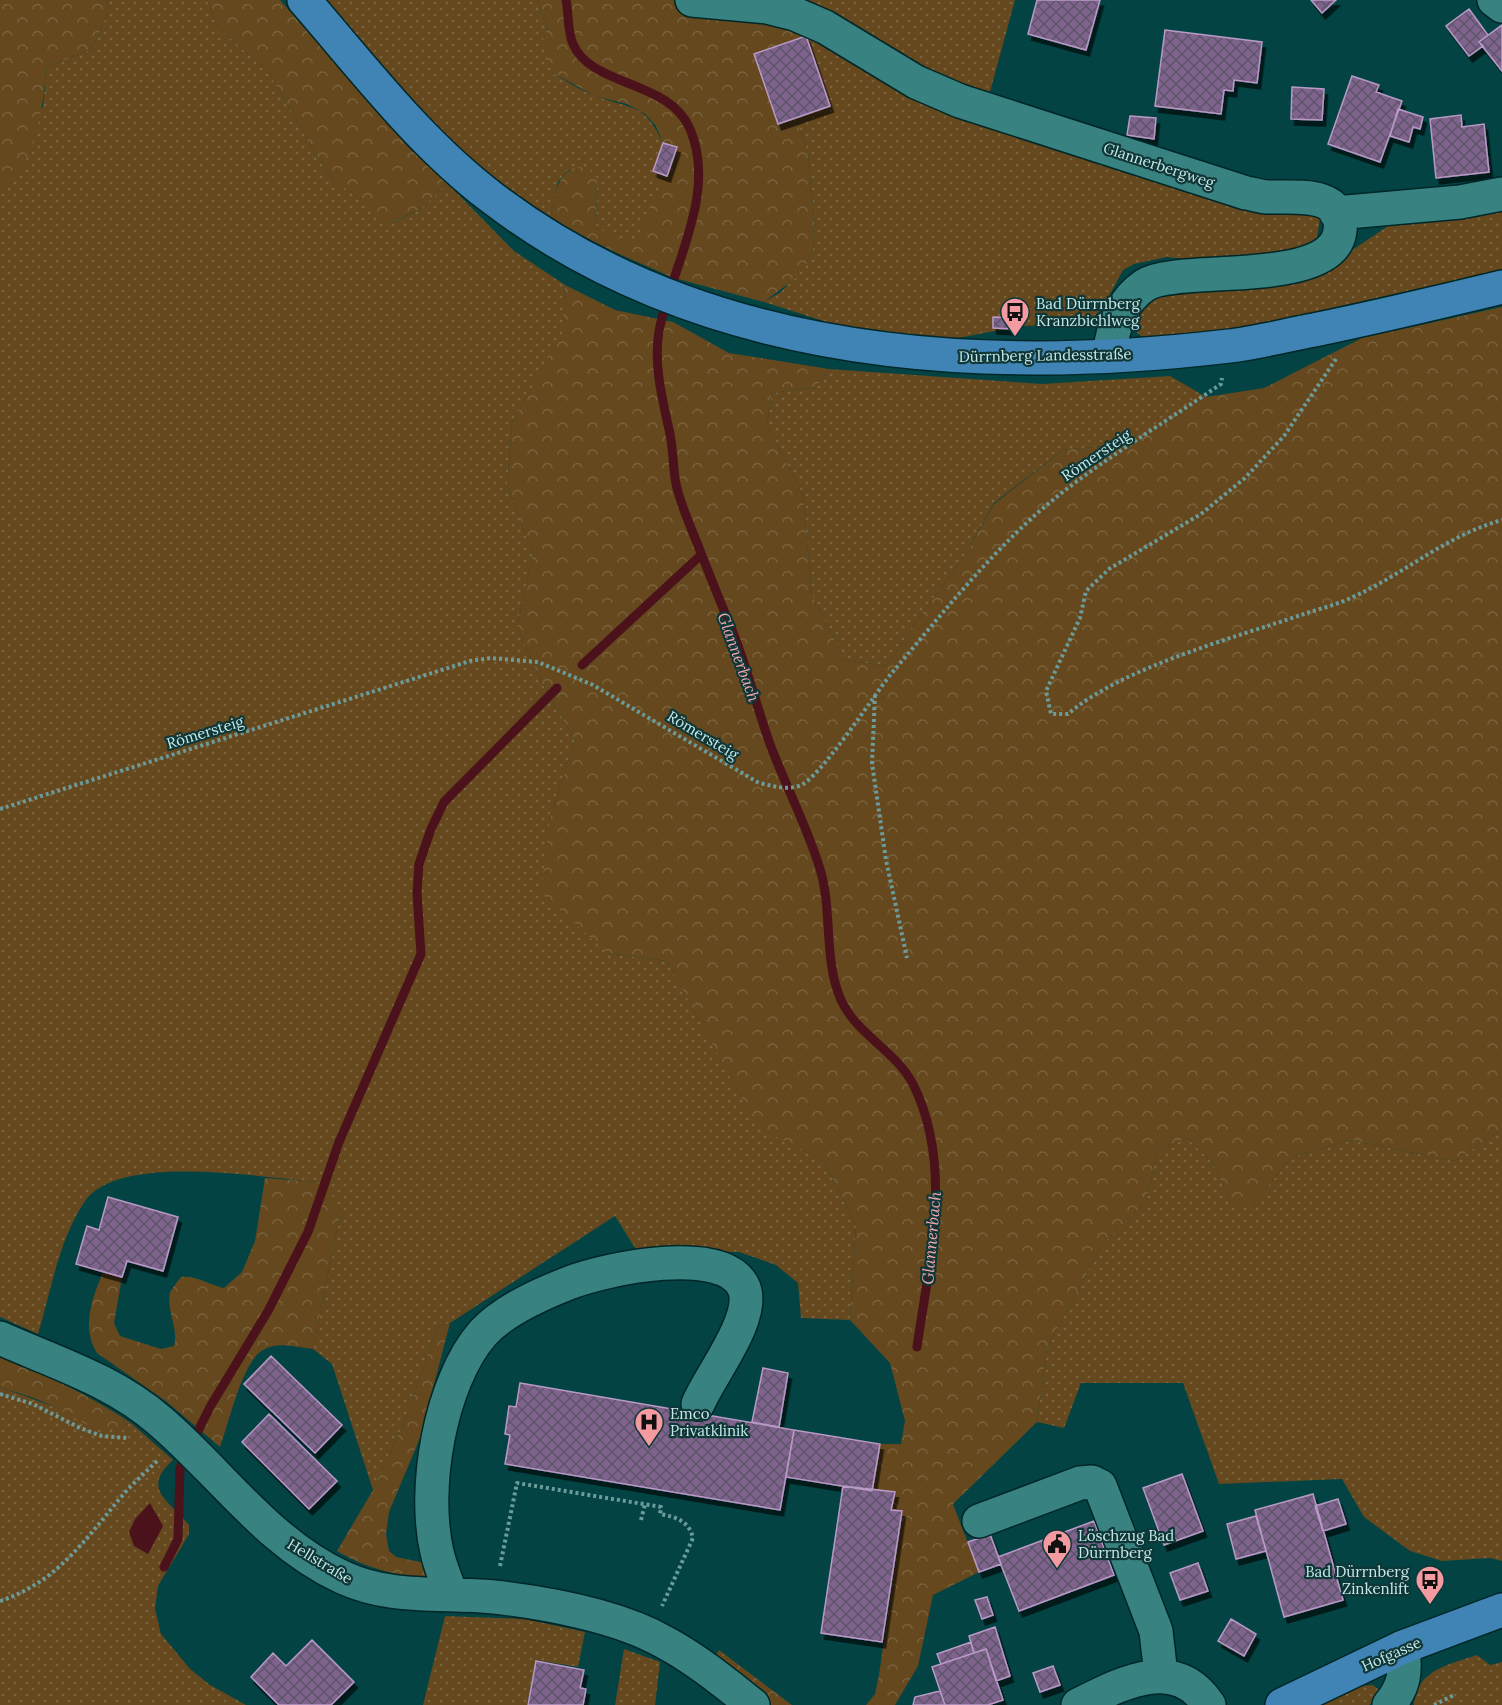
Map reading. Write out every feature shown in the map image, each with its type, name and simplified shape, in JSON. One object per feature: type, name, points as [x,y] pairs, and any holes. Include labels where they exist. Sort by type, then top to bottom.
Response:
[{"type":"main road","name":"Dürrnberg Landesstraße","points":[[304,0],[409,123],[488,195],[564,247],[675,299],[777,330],[854,345],[942,357],[1024,359],[1109,356],[1232,346],[1360,320],[1502,287]]},
{"type":"main road","name":"Hofgasse","points":[[1282,1705],[1403,1647],[1502,1610]]},
{"type":"street","name":"Glannerbergweg","points":[[692,0],[767,7],[795,14],[825,27],[916,82],[960,101],[1246,193],[1266,197],[1308,196],[1323,201],[1336,213]]},
{"type":"street","points":[[1494,0],[1502,6]]},
{"type":"street","points":[[1109,356],[1111,338],[1120,314],[1134,294],[1147,284],[1167,278],[1239,275],[1307,261],[1323,254],[1335,243],[1340,233],[1340,219],[1336,213],[1460,202],[1502,194]]},
{"type":"street","points":[[451,1595],[437,1552],[433,1518],[434,1470],[446,1404],[463,1360],[485,1331],[518,1307],[570,1282],[630,1267],[680,1262],[708,1264],[735,1277],[744,1288],[746,1303],[729,1348],[706,1384],[698,1404]]},
{"type":"street","name":"Hellstraße","points":[[0,1338],[101,1380],[133,1399],[168,1450],[272,1530],[340,1576],[387,1592],[493,1597],[611,1622],[662,1641],[700,1664],[753,1705]]},
{"type":"street","points":[[979,1521],[1080,1483],[1092,1482],[1100,1486],[1153,1620],[1159,1647],[1161,1675]]},
{"type":"street","points":[[1389,1705],[1403,1683],[1405,1668],[1403,1647]]},
{"type":"street","points":[[1078,1705],[1119,1687],[1161,1675],[1177,1677],[1189,1684],[1209,1705]]},
{"type":"path","points":[[1360,320],[1284,436],[1245,478],[1201,514],[1109,569],[1086,591],[1080,618],[1046,691],[1051,714],[1068,714],[1087,698],[1144,671],[1352,598],[1402,572],[1443,543],[1502,520]]},
{"type":"path","name":"Römersteig","points":[[0,809],[470,661],[491,658],[538,662],[593,685],[759,783],[780,788],[801,785],[820,768],[875,694],[949,606],[1011,540],[1058,495],[1221,384],[1232,346]]},
{"type":"path","points":[[875,694],[873,763],[886,860],[907,958]]},
{"type":"path","points":[[0,1394],[33,1404],[91,1432],[133,1439]]},
{"type":"path","points":[[149,1454],[168,1450]]},
{"type":"path","points":[[0,1601],[32,1588],[71,1559],[124,1494],[168,1450]]},
{"type":"path","points":[[493,1597],[517,1483],[661,1507],[660,1514],[684,1521],[693,1538],[659,1611]]},
{"type":"path","points":[[641,1520],[645,1504]]},
{"type":"path","points":[[1434,1705],[1454,1695]]},
{"type":"green space","points":[[0,0],[106,0],[110,8],[92,49],[47,67],[40,117],[30,151],[13,178],[0,188]]},
{"type":"green space","points":[[106,0],[207,0],[218,27],[269,73],[329,176],[392,223],[422,208],[447,183],[514,251],[565,285],[563,334],[512,423],[507,486],[533,553],[517,627],[542,683],[575,740],[550,818],[607,953],[667,961],[757,1126],[824,1161],[856,1225],[850,1320],[801,1318],[798,1283],[776,1265],[739,1252],[637,1251],[615,1216],[450,1323],[437,1327],[406,1418],[373,1490],[332,1364],[313,1349],[340,1215],[318,1182],[230,1173],[160,1172],[129,1177],[103,1186],[85,1201],[76,1216],[62,1248],[38,1334],[0,1317],[0,188],[43,106],[47,67],[92,49],[110,8]]},
{"type":"green space","points":[[207,0],[280,0],[409,148],[447,183],[422,208],[391,223],[329,176],[269,73],[218,27]]},
{"type":"green space","points":[[323,0],[537,0],[547,28],[543,41],[553,73],[589,93],[642,113],[656,129],[663,143],[677,147],[635,246],[596,228],[597,178],[568,170],[558,182],[549,219],[509,191],[442,136]]},
{"type":"green space","points":[[537,0],[707,0],[804,26],[806,36],[796,117],[808,153],[815,228],[813,248],[807,263],[797,277],[764,302],[674,278],[549,219],[563,176],[577,167],[587,167],[597,178],[596,228],[635,245],[676,147],[663,143],[656,126],[645,114],[627,104],[595,96],[553,73],[545,58],[543,41],[547,28]]},
{"type":"green space","points":[[762,0],[1015,0],[988,99]]},
{"type":"green space","points":[[804,26],[897,83],[1312,211],[1320,219],[1317,237],[1298,253],[1193,260],[1167,257],[1134,264],[1123,270],[1102,309],[1090,320],[1080,325],[1021,326],[958,338],[921,340],[855,331],[764,302],[781,292],[807,263],[813,248],[815,228],[808,153],[796,117],[806,36]]},
{"type":"green space","points":[[1502,203],[1502,270],[1247,327],[1147,340],[1137,333],[1134,321],[1146,302],[1163,293],[1345,255],[1397,220]]},
{"type":"green space","points":[[565,285],[615,310],[673,322],[729,353],[829,369],[816,387],[772,393],[767,425],[803,495],[812,595],[845,660],[887,666],[916,621],[964,557],[994,504],[1063,450],[1135,443],[1206,397],[1264,388],[1362,338],[1502,307],[1502,1130],[1454,1161],[1351,1140],[1292,1157],[1253,1204],[1231,1204],[1213,1163],[1187,1138],[1157,1152],[1146,1201],[1103,1243],[1047,1348],[1037,1422],[953,1504],[979,1572],[933,1595],[918,1666],[895,1705],[866,1705],[875,1694],[879,1675],[902,1512],[891,1510],[894,1492],[872,1491],[880,1444],[901,1444],[905,1421],[890,1363],[850,1320],[856,1225],[824,1161],[757,1127],[667,961],[607,953],[541,893],[550,818],[575,740],[542,683],[517,627],[533,553],[507,486],[512,423],[562,334]]},
{"type":"green space","points":[[829,369],[1042,384],[1170,376],[1206,397],[1135,443],[1063,450],[994,503],[964,557],[916,621],[887,666],[845,660],[812,595],[803,495],[767,425],[772,393],[816,387]]},
{"type":"green space","points":[[1502,1130],[1502,1561],[1490,1558],[1442,1561],[1410,1551],[1364,1517],[1342,1479],[1219,1484],[1183,1383],[1081,1383],[1064,1428],[1037,1422],[1047,1348],[1103,1243],[1146,1201],[1157,1152],[1187,1138],[1213,1163],[1231,1204],[1253,1204],[1292,1157],[1351,1140],[1454,1161]]},
{"type":"green space","points":[[265,1178],[318,1182],[333,1192],[340,1215],[313,1349],[287,1345],[274,1346],[263,1350],[255,1357],[237,1394],[220,1447],[167,1402],[97,1353],[90,1333],[90,1313],[103,1272],[122,1277],[114,1323],[120,1336],[161,1349],[174,1346],[175,1333],[169,1300],[171,1291],[181,1277],[192,1277],[224,1288],[242,1272],[255,1241]]},
{"type":"green space","points":[[450,1323],[420,1438],[389,1512],[386,1534],[389,1551],[396,1557],[425,1563],[430,1579],[382,1570],[337,1551],[373,1490],[406,1418],[437,1327]]},
{"type":"green space","points":[[0,1356],[67,1386],[131,1423],[108,1429],[90,1426],[47,1403],[0,1387]]},
{"type":"green space","points":[[0,1387],[55,1407],[124,1426],[131,1423],[173,1460],[159,1479],[158,1487],[166,1501],[189,1525],[189,1534],[158,1586],[155,1609],[161,1634],[190,1669],[210,1685],[246,1705],[0,1705]]},
{"type":"green space","points":[[445,1616],[525,1619],[585,1632],[578,1667],[536,1660],[527,1705],[423,1705]]},
{"type":"green space","points":[[624,1649],[660,1662],[655,1705],[615,1705]]},
{"type":"green space","points":[[719,1650],[792,1705],[771,1705],[716,1663],[714,1658]]},
{"type":"green space","points":[[1477,1655],[1490,1665],[1502,1662],[1502,1705],[1414,1705],[1416,1693],[1428,1676],[1436,1670]]},
{"type":"green space","points":[[1373,1685],[1379,1690],[1374,1701],[1369,1705],[1319,1705],[1362,1686]]},
{"type":"shaded area","points":[[150,1503],[163,1526],[148,1554],[134,1546],[129,1532],[135,1519]]},
{"type":"building","points":[[1037,0],[1100,0],[1086,50],[1028,34]]},
{"type":"building","points":[[1311,0],[1336,0],[1322,13]]},
{"type":"building","points":[[1469,9],[1488,35],[1479,42],[1483,46],[1469,56],[1446,26]]},
{"type":"building","points":[[1502,25],[1502,71],[1479,42]]},
{"type":"building","points":[[1165,30],[1262,42],[1257,83],[1234,80],[1233,91],[1224,90],[1221,114],[1155,106]]},
{"type":"building","points":[[806,36],[830,106],[778,124],[754,54]]},
{"type":"building","points":[[1352,76],[1379,85],[1376,92],[1402,101],[1380,162],[1328,144]]},
{"type":"building","points":[[1292,87],[1324,89],[1322,120],[1291,119]]},
{"type":"building","points":[[1398,109],[1423,117],[1420,129],[1413,127],[1409,142],[1390,136]]},
{"type":"building","points":[[1461,115],[1462,127],[1484,124],[1489,172],[1436,178],[1430,119]]},
{"type":"building","points":[[1130,116],[1156,118],[1154,139],[1127,135]]},
{"type":"building","points":[[663,143],[677,147],[667,176],[653,171]]},
{"type":"building","points":[[993,317],[1014,318],[1013,329],[993,328]]},
{"type":"building","points":[[108,1197],[178,1217],[163,1271],[127,1261],[122,1277],[76,1264],[87,1226],[99,1230]]},
{"type":"building","points":[[271,1356],[342,1425],[315,1453],[244,1384]]},
{"type":"building","points":[[763,1368],[788,1373],[779,1427],[752,1422]]},
{"type":"building","name":"Emco Privatklinik","points":[[520,1383],[794,1430],[780,1510],[505,1464],[510,1435],[505,1434],[509,1406],[516,1407]]},
{"type":"building","points":[[269,1414],[337,1481],[309,1509],[242,1442]]},
{"type":"building","points":[[794,1430],[880,1444],[872,1491],[786,1477]]},
{"type":"building","points":[[1182,1474],[1203,1531],[1164,1545],[1143,1488]]},
{"type":"building","points":[[843,1486],[895,1492],[891,1510],[902,1511],[882,1642],[821,1633]]},
{"type":"building","points":[[1313,1494],[1343,1600],[1284,1617],[1255,1510]]},
{"type":"building","points":[[1338,1499],[1346,1524],[1323,1531],[1315,1506]]},
{"type":"building","points":[[1256,1516],[1266,1551],[1236,1559],[1227,1524]]},
{"type":"building","name":"Löschzug Bad Dürrnberg","points":[[1094,1521],[1114,1575],[1019,1611],[998,1557]]},
{"type":"building","points":[[990,1534],[1001,1564],[979,1572],[968,1542]]},
{"type":"building","points":[[1198,1563],[1208,1591],[1180,1600],[1170,1573]]},
{"type":"building","points":[[987,1597],[993,1615],[982,1619],[975,1600]]},
{"type":"building","points":[[1231,1619],[1256,1634],[1244,1656],[1218,1641]]},
{"type":"building","points":[[995,1627],[1010,1676],[996,1681],[986,1649],[974,1653],[969,1636]]},
{"type":"building","points":[[312,1640],[354,1682],[331,1705],[279,1705],[251,1677],[273,1653],[286,1666]]},
{"type":"building","points":[[971,1642],[974,1653],[941,1664],[937,1654]]},
{"type":"building","points":[[986,1649],[1003,1700],[988,1705],[945,1705],[932,1667]]},
{"type":"building","points":[[536,1661],[584,1670],[580,1688],[586,1689],[583,1705],[528,1705]]},
{"type":"building","points":[[1053,1666],[1060,1685],[1040,1692],[1033,1673]]},
{"type":"building","points":[[940,1691],[945,1705],[913,1705],[915,1697]]},
{"type":"waterway","name":"Glannerbach","points":[[566,0],[571,39],[582,58],[596,69],[666,101],[680,113],[690,129],[697,154],[699,179],[696,205],[690,231],[665,307],[657,344],[660,383],[671,440],[676,484],[684,510],[736,639],[770,744],[820,869],[826,901],[832,968],[841,1000],[856,1023],[905,1072],[913,1084],[925,1115],[933,1148],[935,1214],[917,1347]]},
{"type":"waterway","points":[[582,665],[701,555]]},
{"type":"waterway","points":[[192,1443],[210,1407],[268,1311],[308,1232],[339,1142],[421,954],[417,893],[419,864],[431,829],[444,802],[557,688]]},
{"type":"waterway","points":[[164,1567],[178,1539],[180,1468],[186,1455]]},
{"type":"place","name":"Bad Dürrnberg Kranzbichlweg","points":[[1015,338]]},
{"type":"place","name":"Emco Privatklinik","points":[[649,1448]]},
{"type":"place","name":"Löschzug Bad Dürrnberg","points":[[1057,1570]]},
{"type":"place","name":"Bad Dürrnberg Zinkenlift","points":[[1430,1606]]}]
